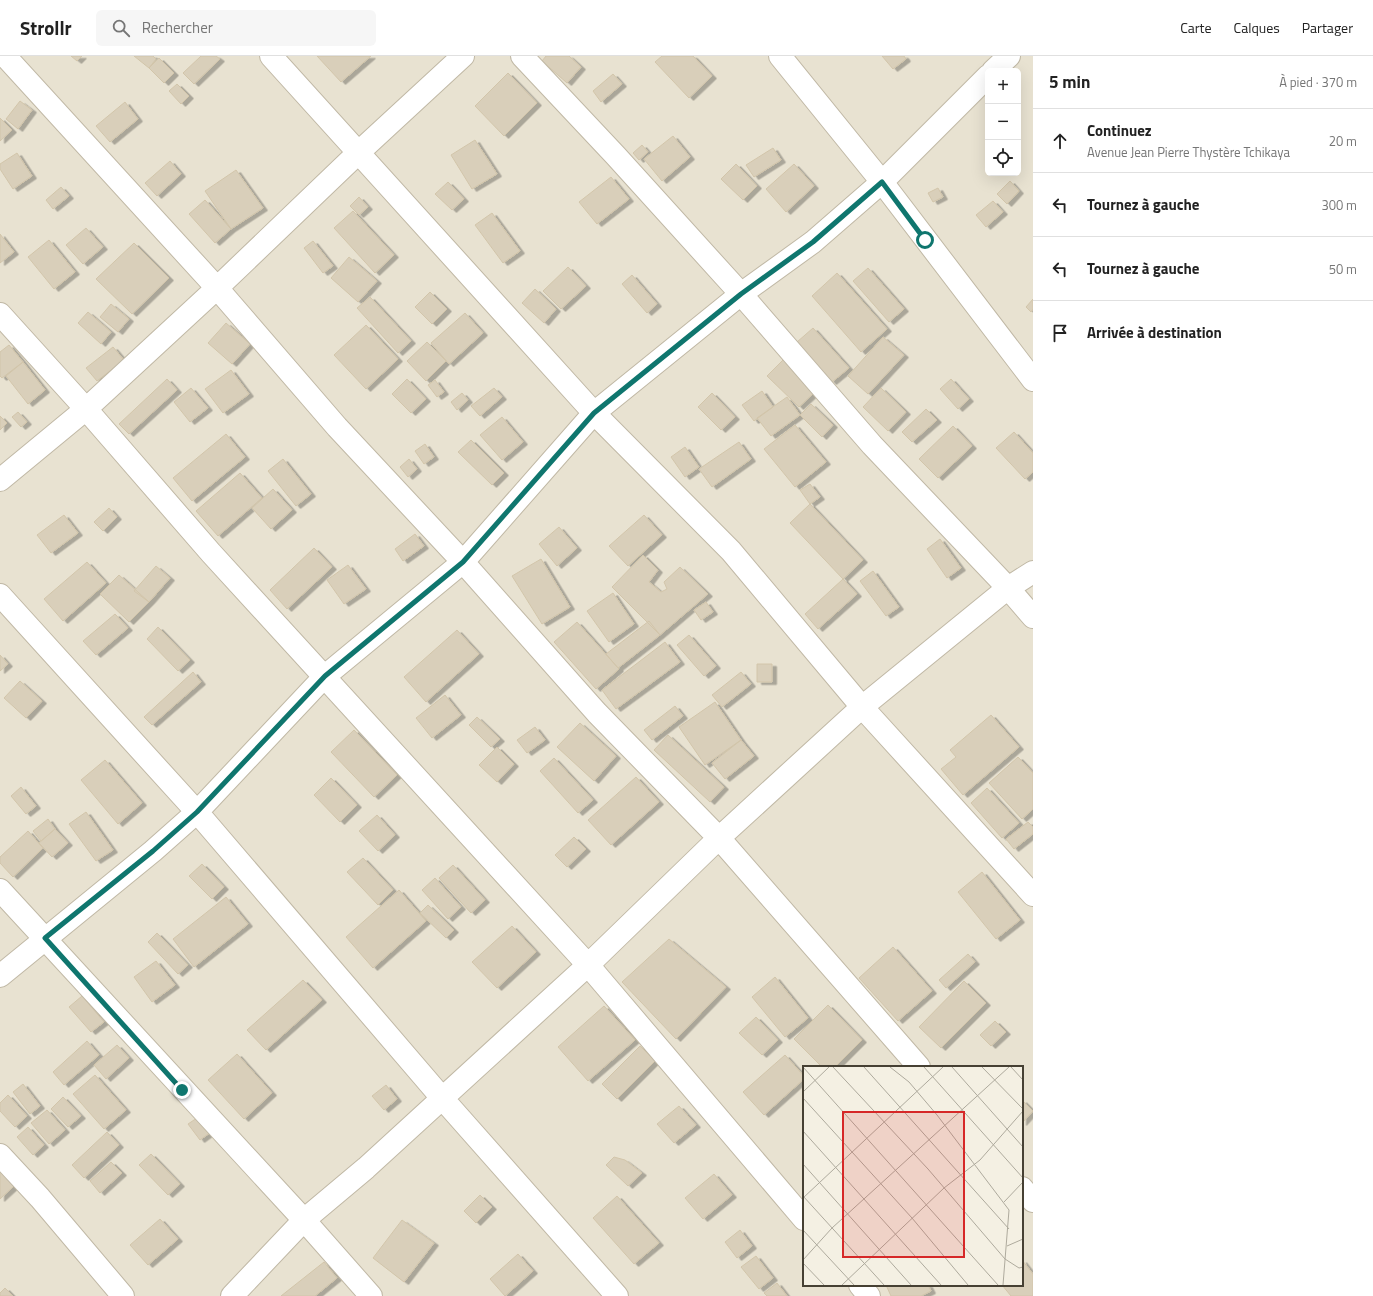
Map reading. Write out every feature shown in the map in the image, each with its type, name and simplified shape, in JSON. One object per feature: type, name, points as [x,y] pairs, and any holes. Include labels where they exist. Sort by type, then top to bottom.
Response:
[{"type":"street","points":[[5,56],[217,288],[337,426],[463,562],[597,713],[719,838],[918,1066]]},
{"type":"street","points":[[271,56],[594,413],[732,551],[862,707],[1033,895]]},
{"type":"street","points":[[0,480],[86,409],[217,288],[359,152],[463,56]]},
{"type":"street","points":[[522,56],[616,156],[741,294],[872,445],[1008,588],[1033,617]]},
{"type":"street","points":[[780,56],[882,182],[1033,380]]},
{"type":"street","points":[[997,68],[1009,56]]},
{"type":"street","points":[[0,976],[153,851],[197,812],[325,676],[463,562],[594,413],[741,294],[813,242],[882,182],[985,79]]},
{"type":"street","points":[[0,314],[86,409],[211,553],[588,964],[803,1219]]},
{"type":"street","points":[[232,1296],[304,1220],[366,1168],[588,964],[719,838],[862,707],[1008,588],[1033,572]]},
{"type":"street","points":[[0,595],[197,812],[442,1098],[617,1296]]},
{"type":"street","points":[[0,890],[182,1090],[304,1220],[371,1296]]},
{"type":"street","points":[[0,1155],[40,1198],[123,1296]]},
{"type":"street","points":[[1023,1189],[1033,1201]]},
{"type":"street","points":[[861,1286],[869,1296]]},
{"type":"shaded area","points":[[0,56],[1033,56],[1033,1296],[0,1296]]},
{"type":"building","points":[[71,56],[82,56],[77,61]]},
{"type":"building","points":[[134,56],[153,56],[156,59],[149,68]]},
{"type":"building","points":[[201,56],[216,56],[220,59],[194,84],[183,73]]},
{"type":"building","points":[[317,56],[371,56],[341,82]]},
{"type":"building","points":[[546,56],[569,56],[581,67],[567,83],[542,61]]},
{"type":"building","points":[[662,56],[693,56],[712,76],[689,98],[655,62]]},
{"type":"building","points":[[882,56],[904,56],[906,59],[893,69]]},
{"type":"building","points":[[159,58],[174,73],[164,83],[149,68]]},
{"type":"building","points":[[508,73],[537,103],[504,136],[475,106]]},
{"type":"building","points":[[613,74],[622,84],[601,102],[593,91]]},
{"type":"building","points":[[177,84],[189,96],[181,104],[169,91]]},
{"type":"building","points":[[20,101],[32,110],[18,129],[6,119]]},
{"type":"building","points":[[125,102],[138,119],[110,142],[96,126]]},
{"type":"building","points":[[0,118],[12,130],[0,141]]},
{"type":"building","points":[[673,136],[690,157],[662,181],[644,159]]},
{"type":"building","points":[[475,140],[497,174],[472,189],[451,155]]},
{"type":"building","points":[[642,145],[648,152],[639,160],[633,153]]},
{"type":"building","points":[[773,148],[781,160],[754,177],[746,165]]},
{"type":"building","points":[[17,153],[32,176],[13,189],[0,169],[0,164]]},
{"type":"building","points":[[170,161],[181,174],[157,196],[145,183]]},
{"type":"building","points":[[736,164],[757,186],[743,200],[721,179]]},
{"type":"building","points":[[794,164],[814,186],[786,212],[766,189]]},
{"type":"building","points":[[236,170],[263,208],[231,229],[205,191]]},
{"type":"building","points":[[611,177],[629,199],[597,224],[579,202]]},
{"type":"building","points":[[1010,181],[1019,191],[1007,204],[997,194]]},
{"type":"building","points":[[448,182],[464,199],[452,210],[435,194]]},
{"type":"building","points":[[61,187],[69,196],[53,209],[46,200]]},
{"type":"building","points":[[938,188],[943,197],[933,202],[928,193]]},
{"type":"building","points":[[359,197],[368,207],[359,215],[350,206]]},
{"type":"building","points":[[205,200],[231,229],[215,243],[189,214]]},
{"type":"building","points":[[993,201],[1003,212],[986,227],[976,215]]},
{"type":"building","points":[[353,211],[394,255],[375,273],[334,228]]},
{"type":"building","points":[[492,213],[520,251],[503,263],[475,225]]},
{"type":"building","points":[[86,228],[103,247],[83,264],[66,245]]},
{"type":"building","points":[[0,234],[14,252],[0,263]]},
{"type":"building","points":[[49,240],[75,272],[54,289],[28,257]]},
{"type":"building","points":[[313,241],[333,266],[323,273],[304,248]]},
{"type":"building","points":[[134,243],[169,278],[132,314],[96,279]]},
{"type":"building","points":[[349,257],[377,281],[358,302],[331,278]]},
{"type":"building","points":[[568,267],[586,286],[561,309],[543,291]]},
{"type":"building","points":[[868,268],[904,309],[889,322],[853,281]]},
{"type":"building","points":[[837,273],[887,329],[861,352],[812,296]]},
{"type":"building","points":[[632,275],[657,304],[647,313],[622,284]]},
{"type":"building","points":[[535,289],[556,309],[544,323],[522,303]]},
{"type":"building","points":[[430,292],[447,309],[432,324],[415,307]]},
{"type":"building","points":[[370,297],[411,341],[398,353],[357,308]]},
{"type":"building","points":[[1033,299],[1033,309],[1031,312],[1026,307]]},
{"type":"building","points":[[111,304],[129,319],[118,332],[100,317]]},
{"type":"building","points":[[88,312],[111,332],[101,344],[78,323]]},
{"type":"building","points":[[465,313],[483,333],[449,364],[431,343]]},
{"type":"building","points":[[226,323],[250,344],[232,364],[208,343]]},
{"type":"building","points":[[366,325],[398,359],[366,389],[334,355]]},
{"type":"building","points":[[813,328],[849,368],[832,382],[797,342]]},
{"type":"building","points":[[883,337],[904,355],[868,394],[848,376]]},
{"type":"building","points":[[427,342],[446,361],[426,381],[407,361]]},
{"type":"building","points":[[9,345],[23,362],[2,378],[0,376],[0,352]]},
{"type":"building","points":[[113,347],[124,360],[97,381],[86,368]]},
{"type":"building","points":[[786,357],[818,389],[799,407],[767,376]]},
{"type":"building","points":[[23,362],[45,390],[28,404],[6,376]]},
{"type":"building","points":[[231,370],[249,394],[223,413],[205,389]]},
{"type":"building","points":[[167,379],[177,390],[129,434],[119,424]]},
{"type":"building","points":[[407,379],[426,399],[411,413],[392,394]]},
{"type":"building","points":[[951,379],[969,399],[958,409],[940,389]]},
{"type":"building","points":[[435,380],[444,392],[437,397],[428,385]]},
{"type":"building","points":[[191,388],[208,408],[190,422],[174,402]]},
{"type":"building","points":[[494,388],[502,397],[480,416],[471,406]]},
{"type":"building","points":[[881,388],[906,412],[888,431],[863,407]]},
{"type":"building","points":[[762,391],[773,407],[754,421],[742,405]]},
{"type":"building","points":[[462,393],[468,400],[457,410],[451,402]]},
{"type":"building","points":[[712,393],[735,417],[721,430],[698,407]]},
{"type":"building","points":[[787,397],[800,415],[771,436],[757,418]]},
{"type":"building","points":[[811,404],[833,425],[822,437],[800,415]]},
{"type":"building","points":[[926,409],[937,420],[912,442],[902,432]]},
{"type":"building","points":[[18,412],[27,422],[21,427],[12,417]]},
{"type":"building","points":[[0,416],[7,423],[0,430]]},
{"type":"building","points":[[502,417],[523,442],[502,460],[480,435]]},
{"type":"building","points":[[795,425],[826,462],[795,487],[764,449]]},
{"type":"building","points":[[953,426],[972,446],[938,478],[919,459]]},
{"type":"building","points":[[1014,432],[1033,453],[1033,472],[1025,479],[996,448]]},
{"type":"building","points":[[226,434],[245,457],[192,501],[173,478]]},
{"type":"building","points":[[471,440],[504,473],[492,485],[458,452]]},
{"type":"building","points":[[739,442],[751,459],[712,487],[699,469]]},
{"type":"building","points":[[425,444],[434,457],[424,464],[415,451]]},
{"type":"building","points":[[685,447],[699,467],[685,477],[671,457]]},
{"type":"building","points":[[283,459],[311,494],[296,506],[268,471]]},
{"type":"building","points":[[409,459],[417,469],[408,477],[400,467]]},
{"type":"building","points":[[240,473],[262,498],[218,536],[196,511]]},
{"type":"building","points":[[810,484],[820,497],[810,504],[800,490]]},
{"type":"building","points":[[273,489],[292,510],[271,529],[252,508]]},
{"type":"building","points":[[810,504],[863,560],[843,579],[790,523]]},
{"type":"building","points":[[109,508],[117,517],[103,531],[94,522]]},
{"type":"building","points":[[64,515],[78,533],[51,553],[37,535]]},
{"type":"building","points":[[644,515],[662,535],[628,566],[609,546]]},
{"type":"building","points":[[559,527],[577,548],[557,566],[539,544]]},
{"type":"building","points":[[415,534],[424,546],[403,561],[395,549]]},
{"type":"building","points":[[940,539],[961,568],[947,578],[927,549]]},
{"type":"building","points":[[314,548],[332,567],[287,609],[270,590]]},
{"type":"building","points":[[643,555],[658,570],[649,582],[661,592],[667,589],[664,582],[680,567],[708,594],[660,635],[612,587]]},
{"type":"building","points":[[541,559],[570,607],[542,624],[512,576]]},
{"type":"building","points":[[87,562],[106,583],[63,621],[44,599]]},
{"type":"building","points":[[348,565],[366,589],[344,604],[327,580]]},
{"type":"building","points":[[156,566],[170,578],[149,602],[134,591]]},
{"type":"building","points":[[873,571],[899,607],[886,616],[860,581]]},
{"type":"building","points":[[119,575],[149,602],[129,622],[100,594]]},
{"type":"building","points":[[843,579],[857,594],[818,629],[805,614]]},
{"type":"building","points":[[613,593],[634,624],[609,642],[587,611]]},
{"type":"building","points":[[706,602],[713,612],[701,620],[694,610]]},
{"type":"building","points":[[115,614],[128,628],[96,655],[83,641]]},
{"type":"building","points":[[649,621],[660,635],[618,668],[606,654]]},
{"type":"building","points":[[577,622],[619,669],[596,689],[554,642]]},
{"type":"building","points":[[158,627],[190,660],[178,671],[147,639]]},
{"type":"building","points":[[457,630],[479,654],[426,702],[404,677]]},
{"type":"building","points":[[689,635],[716,666],[704,676],[677,645]]},
{"type":"building","points":[[665,642],[680,662],[616,709],[602,690]]},
{"type":"building","points":[[0,655],[8,664],[0,671]]},
{"type":"building","points":[[757,664],[772,664],[772,682],[757,682]]},
{"type":"building","points":[[193,672],[201,682],[152,725],[144,717]]},
{"type":"building","points":[[741,672],[751,684],[722,707],[712,695]]},
{"type":"building","points":[[20,681],[42,701],[26,718],[4,698]]},
{"type":"building","points":[[445,695],[461,715],[432,738],[416,718]]},
{"type":"building","points":[[715,702],[741,740],[705,765],[679,727]]},
{"type":"building","points":[[675,706],[683,716],[652,740],[644,730]]},
{"type":"building","points":[[991,715],[1019,747],[963,795],[941,769],[956,757],[950,750]]},
{"type":"building","points":[[477,717],[500,739],[491,747],[469,725]]},
{"type":"building","points":[[580,723],[616,756],[594,781],[557,747]]},
{"type":"building","points":[[535,727],[545,740],[527,753],[517,740]]},
{"type":"building","points":[[354,730],[397,775],[374,797],[331,752]]},
{"type":"building","points":[[668,735],[724,787],[710,802],[654,750]]},
{"type":"building","points":[[741,740],[754,756],[725,779],[712,763]]},
{"type":"building","points":[[497,747],[514,764],[497,782],[479,765]]},
{"type":"building","points":[[1018,757],[1033,773],[1033,809],[1022,819],[989,783]]},
{"type":"building","points":[[554,758],[593,800],[578,813],[540,771]]},
{"type":"building","points":[[105,760],[142,803],[118,824],[81,780]]},
{"type":"building","points":[[636,777],[659,802],[611,845],[588,820]]},
{"type":"building","points":[[331,778],[357,805],[340,822],[314,795]]},
{"type":"building","points":[[21,787],[36,806],[26,814],[11,796]]},
{"type":"building","points":[[987,788],[1019,823],[1002,838],[971,803]]},
{"type":"building","points":[[86,812],[113,850],[96,861],[69,824]]},
{"type":"building","points":[[377,815],[395,835],[378,851],[359,831]]},
{"type":"building","points":[[48,819],[55,829],[41,841],[33,831]]},
{"type":"building","points":[[1028,822],[1033,827],[1033,834],[1014,849],[1006,839]]},
{"type":"building","points":[[55,829],[68,843],[52,857],[39,843]]},
{"type":"building","points":[[28,831],[43,848],[13,877],[0,863],[0,857]]},
{"type":"building","points":[[574,837],[586,849],[567,867],[555,855]]},
{"type":"building","points":[[363,858],[393,890],[378,905],[347,872]]},
{"type":"building","points":[[202,864],[224,887],[212,899],[189,876]]},
{"type":"building","points":[[453,865],[485,900],[471,913],[439,878]]},
{"type":"building","points":[[982,872],[1020,920],[996,939],[958,892]]},
{"type":"building","points":[[435,878],[461,907],[448,919],[422,890]]},
{"type":"building","points":[[399,890],[426,921],[373,968],[346,937]]},
{"type":"building","points":[[226,897],[248,924],[194,967],[173,939]]},
{"type":"building","points":[[428,905],[454,930],[446,938],[420,913]]},
{"type":"building","points":[[512,926],[536,952],[497,988],[472,962]]},
{"type":"building","points":[[157,933],[188,965],[178,974],[148,942]]},
{"type":"building","points":[[669,939],[726,987],[676,1039],[622,982]]},
{"type":"building","points":[[893,947],[932,991],[898,1021],[859,978]]},
{"type":"building","points":[[968,954],[975,962],[946,988],[939,980]]},
{"type":"building","points":[[156,961],[175,985],[152,1002],[134,977]]},
{"type":"building","points":[[775,977],[808,1018],[785,1037],[752,997]]},
{"type":"building","points":[[303,980],[322,1000],[266,1050],[247,1030]]},
{"type":"building","points":[[964,981],[986,1003],[941,1048],[919,1027]]},
{"type":"building","points":[[82,996],[104,1022],[91,1032],[69,1007]]},
{"type":"building","points":[[828,1005],[862,1040],[836,1066],[821,1066],[794,1039]]},
{"type":"building","points":[[604,1006],[635,1040],[588,1081],[558,1047]]},
{"type":"building","points":[[756,1017],[778,1040],[762,1055],[739,1033]]},
{"type":"building","points":[[995,1021],[1006,1032],[991,1046],[980,1035]]},
{"type":"building","points":[[87,1041],[99,1055],[64,1085],[53,1072]]},
{"type":"building","points":[[117,1045],[129,1058],[106,1079],[94,1065]]},
{"type":"building","points":[[640,1046],[655,1061],[617,1099],[602,1084]]},
{"type":"building","points":[[237,1054],[272,1093],[244,1119],[208,1080]]},
{"type":"building","points":[[785,1055],[803,1075],[803,1080],[764,1115],[743,1092]]},
{"type":"building","points":[[95,1075],[126,1110],[104,1129],[73,1094]]},
{"type":"building","points":[[23,1084],[40,1106],[30,1114],[13,1092]]},
{"type":"building","points":[[386,1085],[397,1099],[384,1110],[372,1096]]},
{"type":"building","points":[[8,1095],[27,1116],[15,1127],[0,1111],[0,1103]]},
{"type":"building","points":[[63,1097],[81,1116],[68,1127],[51,1109]]},
{"type":"building","points":[[1023,1101],[1033,1111],[1023,1122]]},
{"type":"building","points":[[679,1106],[696,1125],[674,1143],[657,1124]]},
{"type":"building","points":[[47,1110],[65,1130],[49,1144],[31,1123]]},
{"type":"building","points":[[200,1116],[211,1132],[200,1140],[188,1124]]},
{"type":"building","points":[[28,1127],[44,1145],[33,1155],[17,1137]]},
{"type":"building","points":[[107,1132],[119,1145],[84,1178],[72,1165]]},
{"type":"building","points":[[151,1154],[180,1184],[168,1195],[139,1165]]},
{"type":"building","points":[[614,1157],[625,1160],[642,1173],[628,1186],[606,1165]]},
{"type":"building","points":[[111,1162],[122,1173],[100,1193],[90,1181]]},
{"type":"building","points":[[0,1172],[14,1186],[0,1199]]},
{"type":"building","points":[[714,1174],[732,1195],[703,1219],[685,1198]]},
{"type":"building","points":[[480,1195],[492,1207],[476,1223],[464,1211]]},
{"type":"building","points":[[617,1196],[659,1243],[634,1264],[593,1218]]},
{"type":"building","points":[[160,1219],[178,1239],[148,1265],[130,1245]]},
{"type":"building","points":[[402,1220],[434,1243],[404,1282],[373,1258]]},
{"type":"building","points":[[740,1230],[752,1246],[737,1258],[725,1242]]},
{"type":"building","points":[[518,1254],[533,1271],[505,1296],[490,1279]]},
{"type":"building","points":[[756,1256],[773,1278],[759,1289],[741,1267]]},
{"type":"building","points":[[1023,1261],[1033,1274],[1033,1296],[1011,1296],[1003,1286],[1023,1286]]},
{"type":"building","points":[[324,1262],[337,1278],[315,1296],[281,1296]]},
{"type":"building","points":[[777,1283],[787,1296],[767,1296],[764,1293]]},
{"type":"building","points":[[886,1286],[928,1286],[931,1291],[921,1296],[891,1296]]},
{"type":"building","points":[[5,1288],[13,1296],[0,1296],[0,1293]]},
{"type":"route","points":[[182,1090],[45,938],[153,851],[197,812],[325,676],[463,562],[594,413],[741,294],[813,242],[882,182],[925,240]]}]
